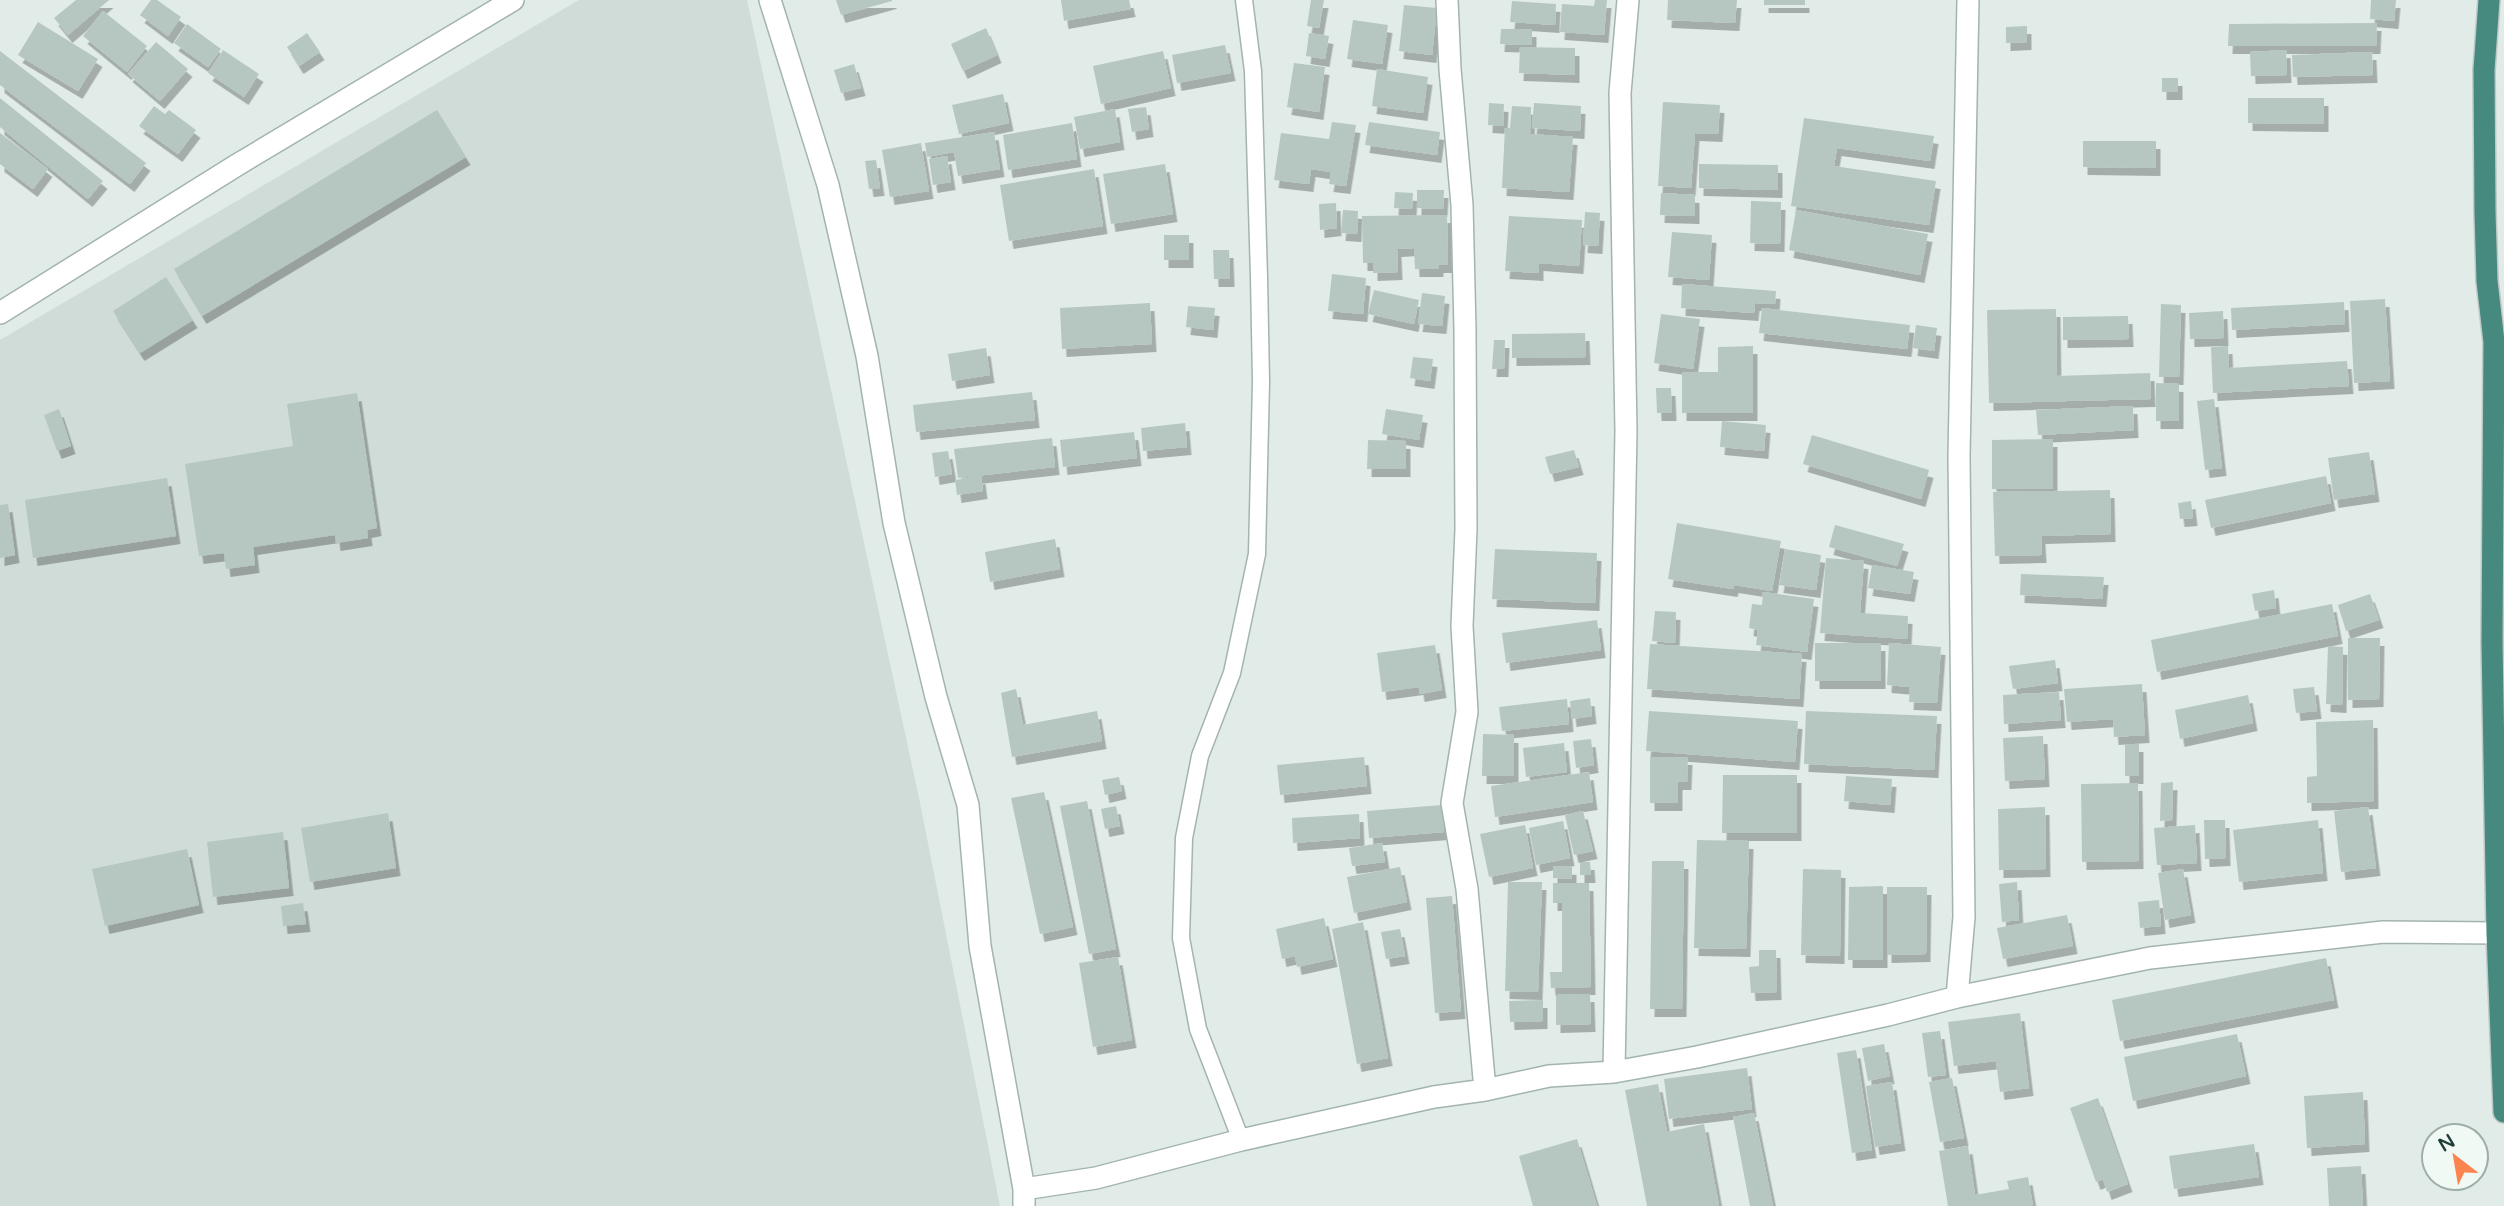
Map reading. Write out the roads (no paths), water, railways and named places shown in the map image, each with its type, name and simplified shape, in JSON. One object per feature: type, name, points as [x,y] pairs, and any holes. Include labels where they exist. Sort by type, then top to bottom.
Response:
[{"type":"highway","points":[[2489,0],[2484,71],[2485,200],[2487,281],[2494,342],[2492,642],[2497,933],[2504,1112]]},
{"type":"street","points":[[0,313],[237,165],[513,0]]},
{"type":"street","points":[[770,0],[828,185],[867,356],[894,523],[936,697],[968,805],[980,946],[1024,1198],[1241,1140],[1434,1097],[1485,1090],[1549,1076],[1614,1072],[1734,1049],[1956,997],[2150,958],[2383,932],[2497,933]]},
{"type":"street","points":[[1447,0],[1462,205],[1465,342],[1466,529],[1462,626],[1467,712],[1452,803],[1467,890],[1485,1090]]},
{"type":"street","points":[[1614,1072],[1626,431],[1620,93],[1628,0]]},
{"type":"street","points":[[1956,997],[1964,917],[1959,456],[1968,0]]},
{"type":"lane","points":[[1241,1140],[1198,1029],[1181,938],[1186,824],[1200,756],[1233,673],[1257,554],[1261,382],[1259,290],[1253,71],[1244,0]]}]
